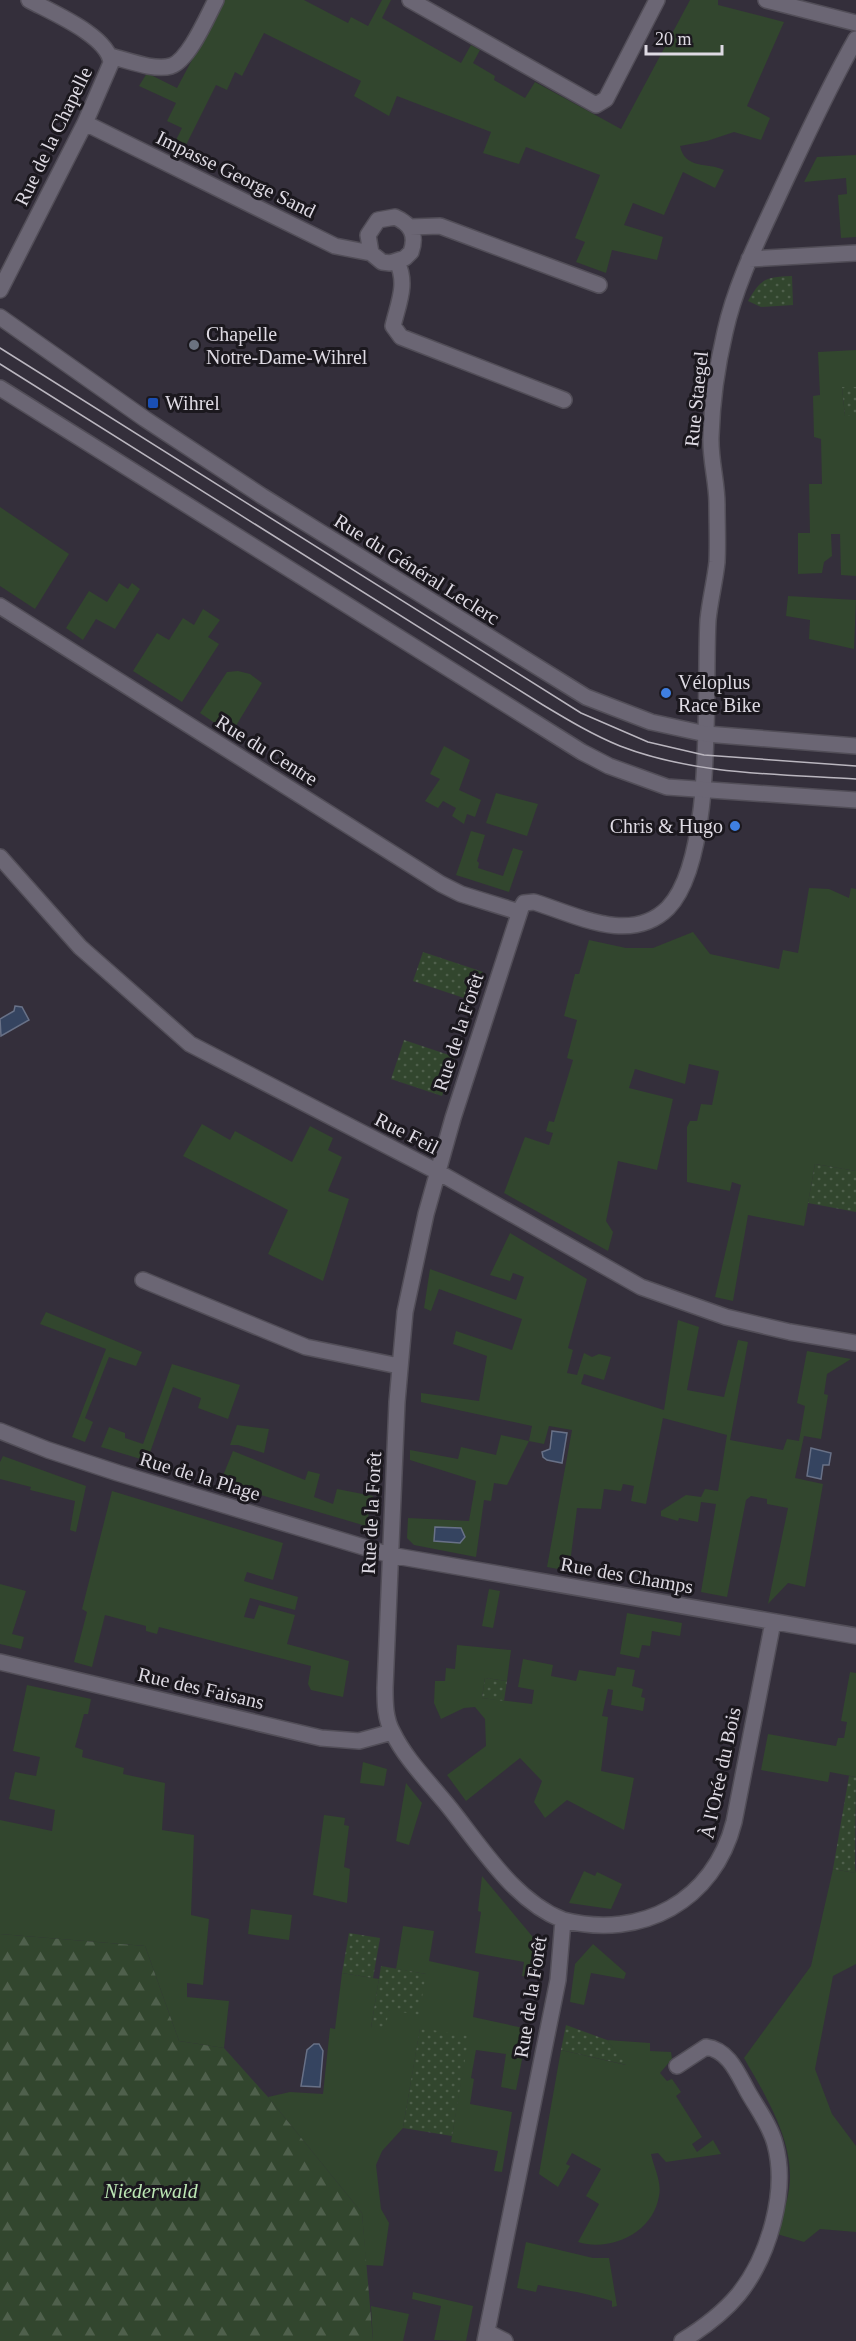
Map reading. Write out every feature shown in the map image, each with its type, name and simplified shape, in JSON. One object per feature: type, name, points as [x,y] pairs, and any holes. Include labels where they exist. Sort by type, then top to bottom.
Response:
[{"type":"street","name":"Rue de la Chapelle","points":[[0,290],[85,123],[109,70],[110,56],[97,40],[29,0]]},
{"type":"street","points":[[110,56],[171,66],[186,54],[216,0]]},
{"type":"street","points":[[410,0],[596,105],[606,99],[657,0]]},
{"type":"street","points":[[766,0],[856,23]]},
{"type":"street","name":"Rue Staegel","points":[[701,791],[706,734],[708,621],[717,562],[717,500],[710,455],[713,401],[724,332],[749,259],[825,95],[855,41]]},
{"type":"street","name":"Impasse George Sand","points":[[85,123],[335,246],[371,253],[382,262],[397,262]]},
{"type":"street","points":[[371,253],[368,235],[378,220],[395,217],[410,227],[414,235],[411,252],[397,262],[401,270],[403,288],[393,326],[401,337],[564,400]]},
{"type":"street","points":[[410,227],[440,226],[599,285]]},
{"type":"street","points":[[749,259],[856,254]]},
{"type":"street","name":"Rue du Général Leclerc","points":[[0,317],[242,483],[552,678],[586,697],[628,715],[706,734],[856,747]]},
{"type":"street","points":[[0,388],[596,760],[657,784],[701,791],[856,800]]},
{"type":"street","name":"Rue du Centre","points":[[0,606],[441,884],[460,894],[519,912]]},
{"type":"street","points":[[519,912],[524,903],[534,902],[614,926],[625,927],[645,923],[660,914],[676,897],[689,873],[696,846],[701,791]]},
{"type":"street","name":"Rue Feil","points":[[0,856],[80,947],[190,1044],[438,1172],[620,1276],[666,1298],[761,1326],[856,1343]]},
{"type":"street","name":"Rue de la Forêt","points":[[486,2336],[558,1980],[563,1920],[535,1904],[507,1878],[409,1758],[392,1732],[387,1717],[385,1688],[399,1366],[405,1312],[438,1172],[519,912]]},
{"type":"street","points":[[143,1280],[306,1347],[399,1366]]},
{"type":"street","name":"Rue de la Plage","points":[[0,1431],[48,1450],[118,1473],[390,1556]]},
{"type":"street","name":"Rue des Champs","points":[[390,1556],[856,1636]]},
{"type":"street","name":"À l'Orée du Bois","points":[[563,1920],[592,1925],[617,1925],[648,1918],[689,1895],[713,1872],[726,1848],[734,1822],[772,1622]]},
{"type":"street","name":"Rue des Faisans","points":[[0,1662],[321,1738],[359,1741],[392,1732]]},
{"type":"street","points":[[677,2066],[706,2047],[717,2049],[730,2062],[770,2131],[777,2155],[779,2176],[774,2214],[755,2269],[726,2308],[682,2341]]},
{"type":"street","points":[[486,2336],[505,2341]]},
{"type":"green space","points":[[224,0],[304,0],[348,23],[351,17],[368,26],[382,0],[391,0],[382,18],[461,63],[471,45],[480,50],[473,63],[495,76],[494,80],[525,98],[535,82],[621,129],[690,0],[718,0],[718,5],[784,22],[747,106],[770,118],[761,140],[734,132],[707,141],[680,146],[683,154],[692,162],[724,170],[715,188],[683,172],[664,215],[633,203],[624,225],[663,237],[657,260],[612,250],[606,273],[576,262],[585,242],[575,238],[600,175],[526,147],[519,164],[483,153],[491,132],[397,96],[389,116],[354,96],[361,81],[264,33],[242,76],[235,72],[227,90],[216,85],[182,153],[172,148],[182,128],[167,121],[176,103],[139,86],[147,73],[177,88]]},
{"type":"green space","points":[[856,155],[856,237],[841,238],[838,195],[847,194],[846,178],[804,182],[817,157]]},
{"type":"green space","points":[[792,276],[793,305],[761,307],[748,301],[765,280]]},
{"type":"green space","points":[[856,350],[856,387],[842,387],[845,416],[856,416],[856,576],[841,575],[840,534],[831,534],[832,556],[824,562],[822,573],[798,574],[798,533],[810,533],[809,484],[822,484],[821,439],[814,437],[813,396],[820,395],[818,352]]},
{"type":"green space","points":[[842,387],[856,387],[856,416],[845,416]]},
{"type":"green space","points":[[0,507],[69,554],[35,609],[0,586]]},
{"type":"green space","points":[[119,583],[128,589],[132,583],[140,589],[115,629],[96,619],[83,640],[66,628],[89,591],[107,602]]},
{"type":"green space","points":[[788,596],[856,600],[854,649],[809,639],[810,620],[786,616]]},
{"type":"green space","points":[[203,609],[220,620],[208,637],[219,644],[182,702],[133,671],[157,633],[169,640],[183,618],[194,625]]},
{"type":"green space","points":[[238,671],[250,674],[262,683],[231,734],[200,713],[227,672]]},
{"type":"green space","points":[[444,746],[470,760],[459,790],[481,800],[475,817],[467,814],[464,824],[452,816],[456,808],[443,801],[438,808],[425,801],[440,779],[430,774]]},
{"type":"green space","points":[[496,793],[538,804],[527,836],[486,823]]},
{"type":"green space","points":[[471,831],[485,835],[477,861],[478,868],[503,876],[513,848],[523,851],[509,892],[456,875]]},
{"type":"green space","points":[[809,888],[829,889],[849,898],[851,888],[856,889],[856,1171],[815,1164],[804,1226],[748,1215],[733,1301],[715,1297],[741,1185],[732,1182],[730,1191],[687,1182],[687,1127],[690,1121],[697,1121],[701,1104],[712,1105],[719,1071],[689,1064],[685,1084],[635,1069],[629,1088],[673,1099],[657,1170],[618,1161],[606,1221],[613,1232],[608,1251],[504,1193],[525,1137],[549,1145],[553,1133],[546,1131],[549,1121],[554,1122],[573,1060],[567,1058],[577,1020],[564,1016],[575,974],[579,974],[589,940],[626,948],[653,948],[693,932],[710,954],[779,969],[783,950],[798,953]]},
{"type":"green space","points":[[423,952],[483,972],[473,1001],[413,981]]},
{"type":"green space","points":[[404,1040],[455,1057],[442,1096],[391,1079]]},
{"type":"green space","points":[[202,1124],[230,1140],[235,1131],[292,1162],[310,1126],[333,1138],[328,1150],[342,1157],[328,1191],[349,1199],[323,1281],[268,1254],[288,1210],[183,1156]]},
{"type":"green space","points":[[815,1164],[856,1171],[856,1212],[808,1203]]},
{"type":"green space","points":[[510,1233],[587,1279],[568,1348],[573,1350],[567,1373],[577,1375],[584,1353],[592,1357],[599,1354],[611,1357],[604,1380],[584,1374],[581,1384],[664,1410],[678,1320],[699,1327],[687,1390],[724,1397],[738,1340],[748,1342],[730,1440],[783,1450],[787,1439],[799,1441],[805,1406],[797,1403],[807,1351],[851,1359],[827,1374],[824,1394],[828,1395],[821,1439],[804,1436],[795,1478],[823,1484],[805,1587],[788,1583],[768,1604],[788,1508],[767,1504],[767,1499],[751,1496],[746,1500],[727,1597],[701,1592],[716,1504],[701,1502],[698,1522],[679,1518],[678,1521],[661,1516],[661,1511],[686,1495],[701,1497],[705,1489],[718,1491],[727,1435],[663,1418],[646,1504],[631,1501],[634,1486],[623,1484],[621,1491],[604,1489],[601,1509],[577,1508],[569,1571],[547,1567],[572,1430],[549,1426],[544,1444],[529,1441],[532,1426],[421,1402],[421,1393],[479,1401],[487,1356],[453,1344],[456,1331],[512,1350],[522,1319],[439,1289],[431,1311],[424,1308],[430,1269],[516,1300],[524,1277],[513,1273],[510,1281],[490,1275]]},
{"type":"green space","points":[[46,1312],[142,1352],[136,1366],[109,1357],[85,1418],[93,1422],[85,1442],[72,1437],[106,1349],[40,1324]]},
{"type":"green space","points":[[172,1364],[240,1385],[228,1419],[198,1408],[201,1398],[173,1387],[147,1461],[101,1447],[109,1427],[125,1433],[125,1438],[143,1444]]},
{"type":"green space","points":[[237,1425],[269,1429],[264,1453],[238,1445],[230,1445]]},
{"type":"green space","points":[[501,1435],[529,1441],[507,1485],[494,1483],[491,1501],[484,1500],[476,1557],[414,1545],[407,1538],[408,1518],[469,1521],[476,1481],[410,1460],[410,1450],[458,1459],[461,1447],[496,1455]]},
{"type":"green space","points":[[233,1451],[305,1480],[308,1471],[320,1474],[314,1497],[333,1504],[337,1489],[373,1496],[366,1526],[220,1483]]},
{"type":"green space","points":[[3,1456],[86,1486],[76,1532],[70,1530],[75,1501],[30,1490],[31,1487],[0,1479],[0,1462]]},
{"type":"green space","points":[[112,1491],[283,1543],[273,1580],[247,1572],[244,1581],[298,1597],[295,1610],[250,1598],[244,1617],[254,1619],[259,1605],[295,1615],[287,1644],[349,1661],[343,1697],[311,1690],[308,1684],[311,1666],[159,1627],[157,1634],[146,1631],[146,1626],[105,1615],[92,1667],[74,1662],[87,1612],[82,1609]]},
{"type":"green space","points":[[0,1584],[26,1591],[12,1634],[24,1637],[21,1649],[0,1644]]},
{"type":"green space","points":[[489,1589],[500,1591],[493,1628],[482,1626]]},
{"type":"green space","points":[[627,1613],[682,1623],[680,1636],[652,1631],[650,1646],[642,1645],[639,1658],[620,1654]]},
{"type":"green space","points":[[457,1645],[511,1650],[507,1681],[485,1678],[482,1698],[532,1704],[534,1690],[518,1687],[523,1659],[553,1665],[551,1676],[576,1681],[579,1670],[615,1676],[617,1667],[635,1670],[632,1686],[643,1689],[641,1697],[645,1698],[643,1711],[611,1705],[613,1690],[608,1689],[602,1716],[608,1717],[601,1771],[634,1778],[624,1830],[567,1800],[545,1818],[534,1802],[542,1781],[520,1758],[466,1801],[447,1775],[486,1746],[485,1719],[475,1707],[464,1708],[441,1719],[434,1703],[435,1681],[445,1681],[446,1668],[455,1669]]},
{"type":"green space","points":[[850,1672],[856,1673],[856,1777],[830,1772],[828,1782],[761,1770],[768,1734],[836,1746],[838,1738],[844,1738],[847,1722],[841,1721]]},
{"type":"green space","points":[[485,1678],[507,1681],[504,1701],[482,1698]]},
{"type":"green space","points":[[27,1685],[91,1699],[88,1714],[84,1714],[75,1747],[83,1750],[82,1757],[124,1768],[123,1774],[165,1783],[162,1830],[194,1835],[191,1915],[209,1919],[203,1985],[187,1983],[187,1997],[229,2001],[224,2048],[179,2041],[145,1946],[0,1934],[0,1820],[52,1831],[55,1810],[9,1799],[15,1772],[36,1776],[40,1757],[13,1751]]},
{"type":"green space","points":[[363,1762],[387,1769],[384,1786],[360,1783]]},
{"type":"green space","points":[[849,1776],[856,1777],[855,1873],[833,1869]]},
{"type":"green space","points":[[406,1783],[422,1803],[409,1845],[396,1841]]},
{"type":"green space","points":[[324,1815],[345,1818],[344,1825],[349,1826],[344,1867],[350,1869],[347,1903],[313,1895]]},
{"type":"green space","points":[[856,1867],[856,1964],[833,1976],[815,2069],[832,2114],[856,2146],[856,2232],[820,2229],[804,2242],[777,2234],[789,2189],[788,2154],[777,2120],[744,2058],[811,1966],[833,1869],[855,1873]]},
{"type":"green space","points":[[584,1871],[595,1876],[597,1872],[622,1884],[611,1909],[569,1903]]},
{"type":"green space","points":[[482,1876],[542,1948],[537,1978],[522,1976],[524,1962],[475,1953],[481,1912],[478,1911]]},
{"type":"green space","points":[[251,1909],[292,1915],[289,1940],[248,1934]]},
{"type":"green space","points":[[403,1926],[434,1931],[429,1961],[479,1972],[473,2017],[528,2029],[516,2090],[501,2087],[506,2054],[476,2050],[471,2078],[474,2079],[470,2104],[512,2112],[502,2172],[494,2171],[498,2151],[451,2142],[468,2037],[420,2029],[403,2128],[382,2151],[376,2165],[381,2209],[389,2223],[383,2266],[366,2265],[362,2213],[268,2097],[290,2092],[323,2094],[330,2028],[335,2029],[342,1973],[379,1979],[371,2028],[426,1974],[396,1969]]},
{"type":"green space","points":[[349,1933],[380,1938],[373,1978],[342,1973]]},
{"type":"green space","name":"Niederwald","points":[[0,1934],[145,1946],[179,2041],[224,2048],[268,2097],[362,2213],[373,2341],[0,2341]]},
{"type":"green space","points":[[593,1944],[626,1973],[624,1979],[591,1973],[584,2005],[570,2002],[575,1964]]},
{"type":"green space","points":[[381,1966],[426,1974],[419,2015],[389,2010],[385,2031],[371,2028]]},
{"type":"green space","points":[[566,2025],[607,2040],[627,2065],[561,2050]]},
{"type":"green space","points":[[420,2028],[469,2036],[452,2136],[403,2128]]},
{"type":"green space","points":[[607,2040],[650,2043],[650,2051],[671,2052],[672,2059],[660,2073],[667,2081],[672,2079],[681,2092],[676,2096],[702,2137],[692,2144],[697,2152],[713,2140],[721,2154],[666,2162],[658,2153],[651,2154],[660,2191],[655,2209],[648,2220],[629,2237],[617,2242],[591,2244],[578,2242],[599,2204],[586,2196],[601,2169],[572,2153],[566,2164],[570,2166],[558,2187],[539,2174],[561,2050],[626,2065]]},
{"type":"green space","points":[[526,2242],[593,2258],[609,2258],[617,2306],[612,2307],[612,2301],[603,2298],[538,2285],[536,2292],[517,2288]]},
{"type":"green space","points":[[413,2292],[473,2306],[466,2341],[434,2340],[441,2306],[412,2299]]},
{"type":"green space","points":[[371,2306],[409,2314],[403,2341],[373,2341]]},
{"type":"water","points":[[15,1006],[22,1007],[29,1020],[1,1036],[0,1019],[14,1011]]},
{"type":"water","points":[[552,1431],[567,1433],[562,1463],[543,1457],[542,1452],[550,1449]]},
{"type":"water","points":[[811,1448],[831,1453],[829,1465],[823,1465],[821,1479],[807,1476]]},
{"type":"water","points":[[435,1527],[461,1528],[465,1537],[460,1543],[434,1541]]},
{"type":"water","points":[[314,2044],[319,2044],[323,2051],[320,2087],[301,2086],[307,2050]]},
{"type":"tram line","points":[[0,348],[581,713],[648,742],[704,755],[856,766]]},
{"type":"tram line","points":[[0,364],[543,705],[600,737],[648,756],[707,768],[856,779]]},
{"type":"place","name":"Chapelle Notre-Dame-Wihrel","points":[[194,345]]},
{"type":"place","name":"Wihrel","points":[[153,403]]},
{"type":"place","name":"Véloplus Race Bike","points":[[666,693]]},
{"type":"place","name":"Chris & Hugo","points":[[735,826]]}]
